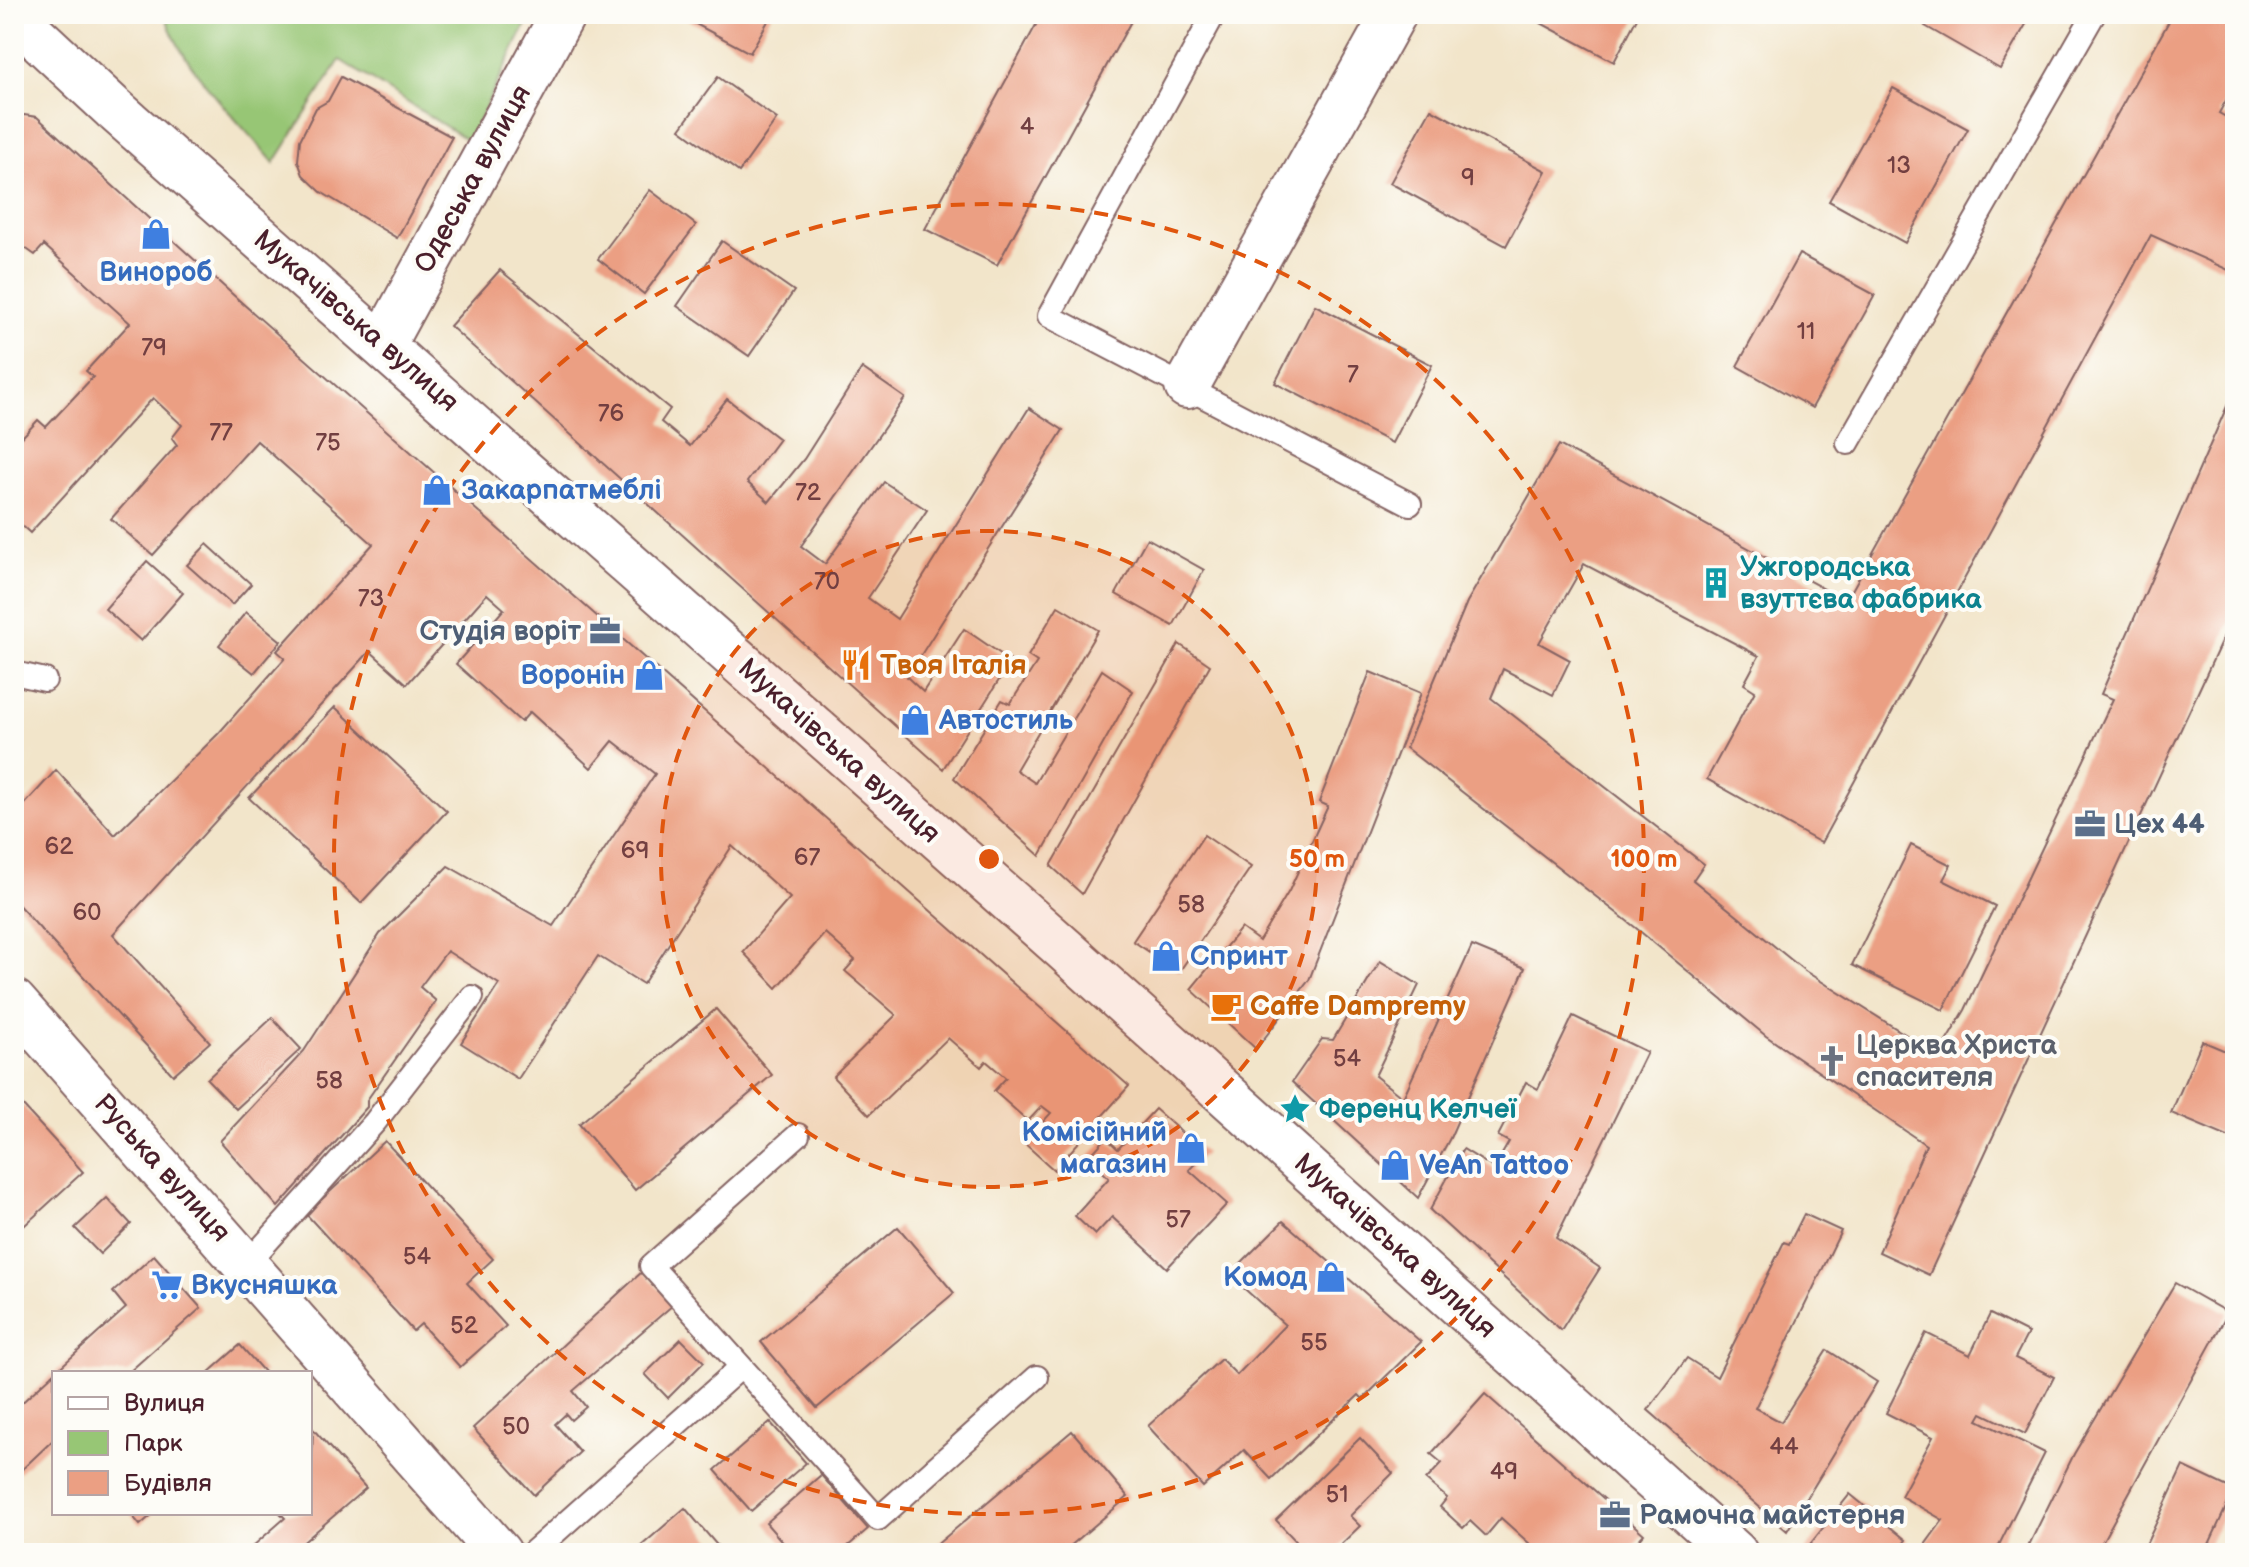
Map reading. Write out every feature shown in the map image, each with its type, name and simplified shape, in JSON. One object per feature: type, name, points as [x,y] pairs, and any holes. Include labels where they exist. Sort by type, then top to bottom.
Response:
[{"type":"main road","name":"Одеська вулиця","points":[[383,344],[563,14]]},
{"type":"main road","points":[[1187,386],[1394,14]]},
{"type":"main road","name":"Мукачівська вулиця","points":[[15,16],[113,108],[1133,1011],[1735,1553]]},
{"type":"main road","name":"Руська вулиця","points":[[14,1002],[499,1553]]},
{"type":"lane","points":[[1214,14],[1049,316],[1410,504]]},
{"type":"lane","points":[[1848,443],[2094,14]]},
{"type":"lane","points":[[14,673],[45,680]]},
{"type":"lane","points":[[247,1264],[375,1122],[472,997]]},
{"type":"lane","points":[[798,1135],[651,1266],[878,1519],[1037,1377]]},
{"type":"lane","points":[[532,1553],[741,1367]]},
{"type":"green space","points":[[165,14],[531,14],[469,141],[340,60],[274,163],[197,73],[172,33]]},
{"type":"building","points":[[677,14],[772,14],[750,53]]},
{"type":"building","points":[[1042,14],[1135,14],[997,265],[925,229]]},
{"type":"building","points":[[1524,14],[1639,14],[1614,62]]},
{"type":"building","points":[[1932,14],[2032,14],[2000,69],[1925,26]]},
{"type":"building","name":"Ужгородська взуттєва фабрика","points":[[2173,14],[2235,14],[2235,84],[2219,113],[2235,122],[2235,273],[2151,235],[1821,843],[1707,779],[1755,691],[1744,684],[1759,656],[1584,564],[1539,643],[1570,660],[1553,695],[1503,669],[1491,698],[1704,864],[1693,880],[1805,971],[1938,1055],[1965,1010],[2113,699],[2101,694],[2235,388],[2235,612],[1929,1275],[1879,1252],[1926,1145],[1766,1036],[1636,928],[1406,748],[1467,602],[1559,445],[1846,601]]},
{"type":"building","points":[[341,77],[452,137],[397,238],[321,192],[303,175],[298,161],[300,140],[316,108],[328,101]]},
{"type":"building","points":[[718,77],[777,119],[739,172],[680,129]]},
{"type":"building","points":[[1893,88],[1968,129],[1905,243],[1829,201]]},
{"type":"building","points":[[1431,109],[1546,171],[1506,246],[1390,183]]},
{"type":"building","points":[[14,116],[37,117],[241,302],[1129,1086],[1054,1170],[1024,1143],[1051,1113],[1042,1106],[1028,1121],[994,1091],[1006,1078],[986,1061],[981,1067],[948,1038],[869,1115],[833,1077],[896,1015],[845,971],[855,960],[825,933],[777,988],[743,952],[790,898],[732,846],[643,984],[598,956],[518,1079],[461,1043],[499,984],[447,951],[420,987],[436,1001],[367,1100],[367,1107],[278,1207],[220,1141],[304,1051],[380,934],[448,866],[553,926],[655,774],[613,741],[591,768],[530,712],[521,722],[456,664],[504,609],[487,594],[407,684],[370,651],[113,934],[210,1042],[173,1075],[14,900],[14,816],[56,770],[115,835],[218,734],[285,658],[277,651],[373,544],[257,441],[153,555],[111,519],[177,445],[172,438],[182,425],[153,398],[30,533],[14,518],[14,446],[38,420],[46,427],[93,377],[86,371],[130,323],[44,245],[35,255],[14,240]]},
{"type":"building","points":[[650,190],[696,225],[644,294],[598,259]]},
{"type":"building","points":[[722,241],[794,291],[749,356],[677,306]]},
{"type":"building","points":[[1799,254],[1875,295],[1812,408],[1737,366]]},
{"type":"building","points":[[500,270],[670,409],[661,422],[690,446],[727,399],[779,439],[747,482],[769,502],[804,459],[862,368],[905,398],[801,546],[825,564],[884,482],[927,510],[868,598],[897,619],[1029,408],[1063,430],[907,677],[923,692],[964,629],[1011,661],[943,769],[450,326]]},
{"type":"building","points":[[1315,305],[1432,365],[1392,443],[1275,383]]},
{"type":"building","points":[[1147,538],[1204,570],[1173,626],[1116,594]]},
{"type":"building","points":[[207,544],[251,584],[232,605],[187,565]]},
{"type":"building","points":[[147,561],[183,593],[141,641],[105,609]]},
{"type":"building","points":[[1058,606],[1098,630],[1016,770],[1035,783],[1102,670],[1133,691],[1040,856],[954,778],[1002,700],[1010,704],[1037,662],[1028,656]]},
{"type":"building","points":[[246,612],[281,641],[254,673],[219,645]]},
{"type":"building","points":[[1179,644],[1210,665],[1082,894],[1051,866]]},
{"type":"building","points":[[1370,672],[1421,693],[1309,980],[1256,1049],[1191,989],[1241,928],[1259,941],[1289,891],[1328,806],[1319,802]]},
{"type":"building","points":[[335,707],[447,811],[361,903],[249,798]]},
{"type":"building","points":[[1204,835],[1251,867],[1179,972],[1133,941]]},
{"type":"building","points":[[1911,845],[1951,865],[1943,880],[1995,906],[1943,1010],[1852,965]]},
{"type":"building","points":[[1472,946],[1525,968],[1450,1138],[1418,1198],[1292,1082],[1322,1039],[1333,1040],[1380,961],[1419,985],[1375,1076],[1403,1098]]},
{"type":"building","points":[[716,1009],[772,1075],[635,1190],[579,1124]]},
{"type":"building","points":[[1573,1016],[1647,1052],[1556,1238],[1600,1268],[1561,1330],[1430,1210],[1463,1149],[1494,1168],[1509,1142],[1498,1136],[1526,1082],[1538,1089]]},
{"type":"building","points":[[272,1018],[301,1049],[236,1109],[207,1079]]},
{"type":"building","points":[[2202,1041],[2235,1055],[2235,1140],[2171,1113]]},
{"type":"building","points":[[23,1106],[83,1172],[14,1235],[14,1114]]},
{"type":"building","points":[[1155,1109],[1205,1153],[1189,1170],[1227,1204],[1167,1268],[1112,1217],[1095,1235],[1075,1216],[1109,1178],[1088,1158],[1106,1138],[1118,1149]]},
{"type":"building","points":[[385,1141],[493,1259],[467,1283],[506,1326],[460,1367],[421,1324],[413,1331],[306,1214]]},
{"type":"building","points":[[107,1198],[131,1224],[100,1254],[75,1228]]},
{"type":"building","points":[[1804,1214],[1841,1231],[1755,1408],[1781,1422],[1827,1350],[1877,1382],[1787,1531],[1648,1410],[1687,1358],[1717,1377],[1784,1242],[1789,1244]]},
{"type":"building","points":[[1283,1221],[1421,1342],[1363,1399],[1359,1395],[1271,1479],[1244,1450],[1203,1487],[1148,1426],[1221,1359],[1237,1375],[1285,1325],[1229,1275]]},
{"type":"building","points":[[898,1227],[954,1293],[817,1408],[761,1342]]},
{"type":"building","points":[[154,1255],[201,1308],[130,1371],[56,1371],[126,1308],[113,1292]]},
{"type":"building","points":[[643,1271],[673,1305],[573,1391],[586,1407],[571,1420],[566,1414],[555,1424],[580,1452],[534,1495],[473,1428]]},
{"type":"building","points":[[2175,1283],[2228,1313],[2096,1553],[2025,1553],[2074,1454]]},
{"type":"building","points":[[1990,1314],[2028,1333],[2015,1358],[2054,1377],[2025,1434],[1982,1413],[1978,1420],[2045,1453],[1995,1553],[1919,1553],[1943,1520],[1901,1496],[1933,1437],[1886,1413],[1926,1333],[1970,1355]]},
{"type":"building","points":[[681,1339],[704,1362],[668,1398],[645,1374]]},
{"type":"building","points":[[240,1345],[263,1371],[210,1371]]},
{"type":"building","points":[[52,1375],[52,1441],[14,1477],[14,1410]]},
{"type":"building","points":[[1485,1394],[1644,1534],[1627,1553],[1540,1553],[1501,1518],[1486,1536],[1470,1521],[1463,1528],[1440,1507],[1447,1498],[1426,1480],[1442,1463],[1431,1454]]},
{"type":"building","points":[[770,1422],[806,1463],[751,1511],[715,1470]]},
{"type":"building","points":[[313,1429],[366,1488],[291,1553],[245,1553],[285,1518],[282,1515],[312,1515]]},
{"type":"building","points":[[1072,1431],[1128,1497],[1062,1553],[941,1553],[935,1546]]},
{"type":"building","points":[[1360,1438],[1393,1473],[1350,1516],[1360,1526],[1332,1553],[1307,1553],[1276,1520]]},
{"type":"building","points":[[2183,1466],[2234,1490],[2205,1553],[2142,1553]]},
{"type":"building","points":[[821,1475],[868,1529],[840,1553],[792,1553],[766,1523]]},
{"type":"building","points":[[1850,1494],[1906,1540],[1896,1553],[1803,1553]]},
{"type":"building","points":[[685,1508],[722,1551],[720,1553],[633,1553]]},
{"type":"building","points":[[132,1515],[152,1515],[140,1525]]},
{"type":"place","name":"Винороб","points":[[156,234]]},
{"type":"place","name":"Закарпатмеблі","points":[[437,490]]},
{"type":"place","name":"Ужгородська взуттєва фабрика","points":[[1716,583]]},
{"type":"place","name":"Студія воріт","points":[[605,631]]},
{"type":"place","name":"Твоя Італія","points":[[856,665]]},
{"type":"place","name":"Воронін","points":[[649,675]]},
{"type":"place","name":"Автостиль","points":[[915,720]]},
{"type":"place","name":"Цех 44","points":[[2090,824]]},
{"type":"place","name":"Спринт","points":[[1166,956]]},
{"type":"place","name":"Caffe Dampremy","points":[[1226,1006]]},
{"type":"place","name":"Церква Христа спасителя","points":[[1832,1061]]},
{"type":"place","name":"Ференц Келчеї","points":[[1295,1109]]},
{"type":"place","name":"Комісійний магазин","points":[[1191,1148]]},
{"type":"place","name":"VeAn Tattoo","points":[[1395,1165]]},
{"type":"place","name":"Комод","points":[[1331,1277]]},
{"type":"place","name":"Вкусняшка","points":[[167,1285]]},
{"type":"place","name":"Рамочна майстерня","points":[[1615,1515]]}]
